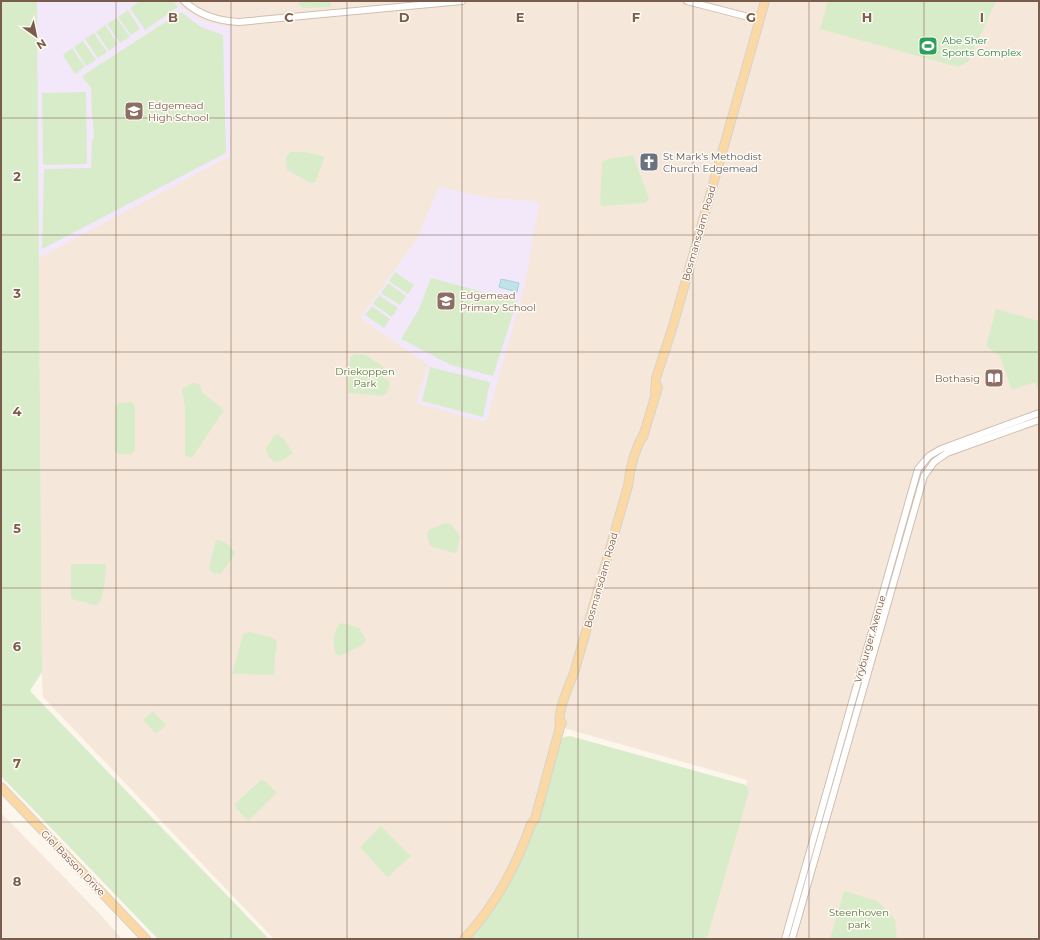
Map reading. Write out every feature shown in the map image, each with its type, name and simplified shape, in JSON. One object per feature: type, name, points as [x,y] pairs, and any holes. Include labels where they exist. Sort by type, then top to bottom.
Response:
[{"type":"main road","name":"Bosmansdam Road","points":[[464,939],[481,920],[516,863],[531,824],[535,819],[542,798],[545,780],[560,727],[559,721],[564,700],[574,673],[628,486],[642,446],[655,392],[656,378],[673,326],[765,1]]},
{"type":"main road","name":"Giel Basson Drive","points":[[1,787],[146,939]]},
{"type":"street","points":[[184,1],[202,14],[218,20],[229,22],[462,1]]},
{"type":"street","points":[[384,1],[384,8]]},
{"type":"street","points":[[687,1],[760,20]]},
{"type":"street","name":"Vryburger Avenue","points":[[785,939],[918,470],[929,456],[941,449],[1039,413]]},
{"type":"street","name":"Vryburger Avenue","points":[[792,939],[924,476],[934,462],[947,453],[1039,420]]},
{"type":"shaded area","name":"Edgemead High School","points":[[36,1],[177,1],[181,7],[200,19],[218,25],[231,27],[230,156],[39,258]]},
{"type":"shaded area","points":[[37,1],[1039,1],[1039,939],[707,939],[749,792],[746,785],[747,780],[560,727],[531,824],[516,863],[463,939],[274,939],[43,697]]},
{"type":"shaded area","name":"Edgemead Primary School","points":[[441,187],[489,198],[536,201],[539,205],[525,284],[487,419],[483,422],[416,403],[428,365],[360,318],[417,239],[438,189]]},
{"type":"shaded area","points":[[1,813],[99,913],[122,939],[1,939]]},
{"type":"green space","points":[[1,1],[37,1],[42,672],[30,691],[269,939],[158,939],[1,776]]},
{"type":"green space","points":[[140,1],[173,1],[178,7],[145,30],[130,8]]},
{"type":"green space","points":[[299,1],[331,1],[331,7],[303,8],[299,5]]},
{"type":"green space","name":"Abe Sher Sports Complex","points":[[828,1],[996,1],[968,62],[958,67],[820,29]]},
{"type":"green space","points":[[128,10],[140,29],[131,35],[118,17]]},
{"type":"green space","name":"Edgemead High School","points":[[181,12],[201,27],[223,35],[226,153],[42,249],[44,169],[91,168],[92,139],[94,139],[91,88],[82,76]]},
{"type":"green space","points":[[117,18],[130,37],[120,43],[107,24]]},
{"type":"green space","points":[[105,25],[118,44],[109,51],[96,32]]},
{"type":"green space","points":[[94,33],[107,52],[98,58],[85,39]]},
{"type":"green space","points":[[83,41],[96,60],[86,66],[74,47]]},
{"type":"green space","points":[[72,48],[85,67],[75,74],[63,55]]},
{"type":"green space","points":[[86,92],[87,164],[43,165],[42,93]]},
{"type":"green space","points":[[290,152],[304,152],[323,156],[324,159],[315,182],[311,183],[287,170],[286,157]]},
{"type":"green space","points":[[633,155],[649,199],[645,203],[605,206],[600,205],[602,162]]},
{"type":"green space","points":[[395,272],[414,285],[408,294],[389,281]]},
{"type":"green space","points":[[431,278],[517,301],[493,376],[451,365],[401,339],[419,309]]},
{"type":"green space","points":[[388,283],[406,296],[400,305],[381,293]]},
{"type":"green space","points":[[379,295],[398,308],[392,317],[373,304]]},
{"type":"green space","points":[[372,306],[390,319],[384,328],[365,315]]},
{"type":"green space","points":[[996,309],[1039,321],[1039,392],[1035,382],[1012,390],[1000,356],[986,346]]},
{"type":"green space","name":"Driekoppen Park","points":[[355,354],[366,355],[385,368],[383,377],[389,381],[390,384],[384,396],[348,393],[350,357]]},
{"type":"green space","points":[[430,367],[490,382],[483,417],[422,401]]},
{"type":"green space","points":[[192,383],[200,385],[202,392],[224,410],[192,458],[185,455],[185,407],[182,390]]},
{"type":"green space","points":[[132,402],[135,406],[135,450],[132,454],[119,454],[115,450],[115,406],[119,403]]},
{"type":"green space","points":[[278,434],[284,439],[293,453],[282,461],[276,462],[270,458],[266,449],[274,436]]},
{"type":"green space","points":[[445,523],[451,524],[460,537],[457,551],[455,553],[432,547],[429,544],[427,533],[429,530]]},
{"type":"green space","points":[[217,540],[227,544],[235,553],[221,574],[211,572],[209,568]]},
{"type":"green space","points":[[71,564],[106,564],[104,589],[100,602],[97,605],[72,599]]},
{"type":"green space","points":[[341,623],[359,628],[366,640],[363,645],[340,656],[335,653],[334,641],[336,629]]},
{"type":"green space","points":[[250,632],[271,637],[276,640],[277,644],[274,675],[232,674],[243,635]]},
{"type":"green space","points":[[153,711],[166,725],[156,734],[143,720]]},
{"type":"green space","points":[[570,736],[746,785],[749,792],[707,939],[470,938],[494,908],[522,860],[545,792],[559,741],[564,737]]},
{"type":"green space","points":[[261,780],[264,780],[277,793],[248,821],[235,807],[235,804]]},
{"type":"green space","points":[[381,826],[411,856],[388,877],[361,848],[362,845]]},
{"type":"green space","name":"Steenhoven park","points":[[844,891],[877,901],[895,919],[897,939],[830,939]]},
{"type":"water","points":[[501,279],[519,283],[517,292],[499,287]]},
{"type":"place","name":"Abe Sher Sports Complex","points":[[928,46]]},
{"type":"place","name":"Edgemead High School","points":[[134,111]]},
{"type":"place","name":"St Mark's Methodist Church Edgemead","points":[[649,162]]},
{"type":"place","name":"Edgemead Primary School","points":[[446,301]]},
{"type":"place","name":"Bothasig","points":[[994,378]]}]
